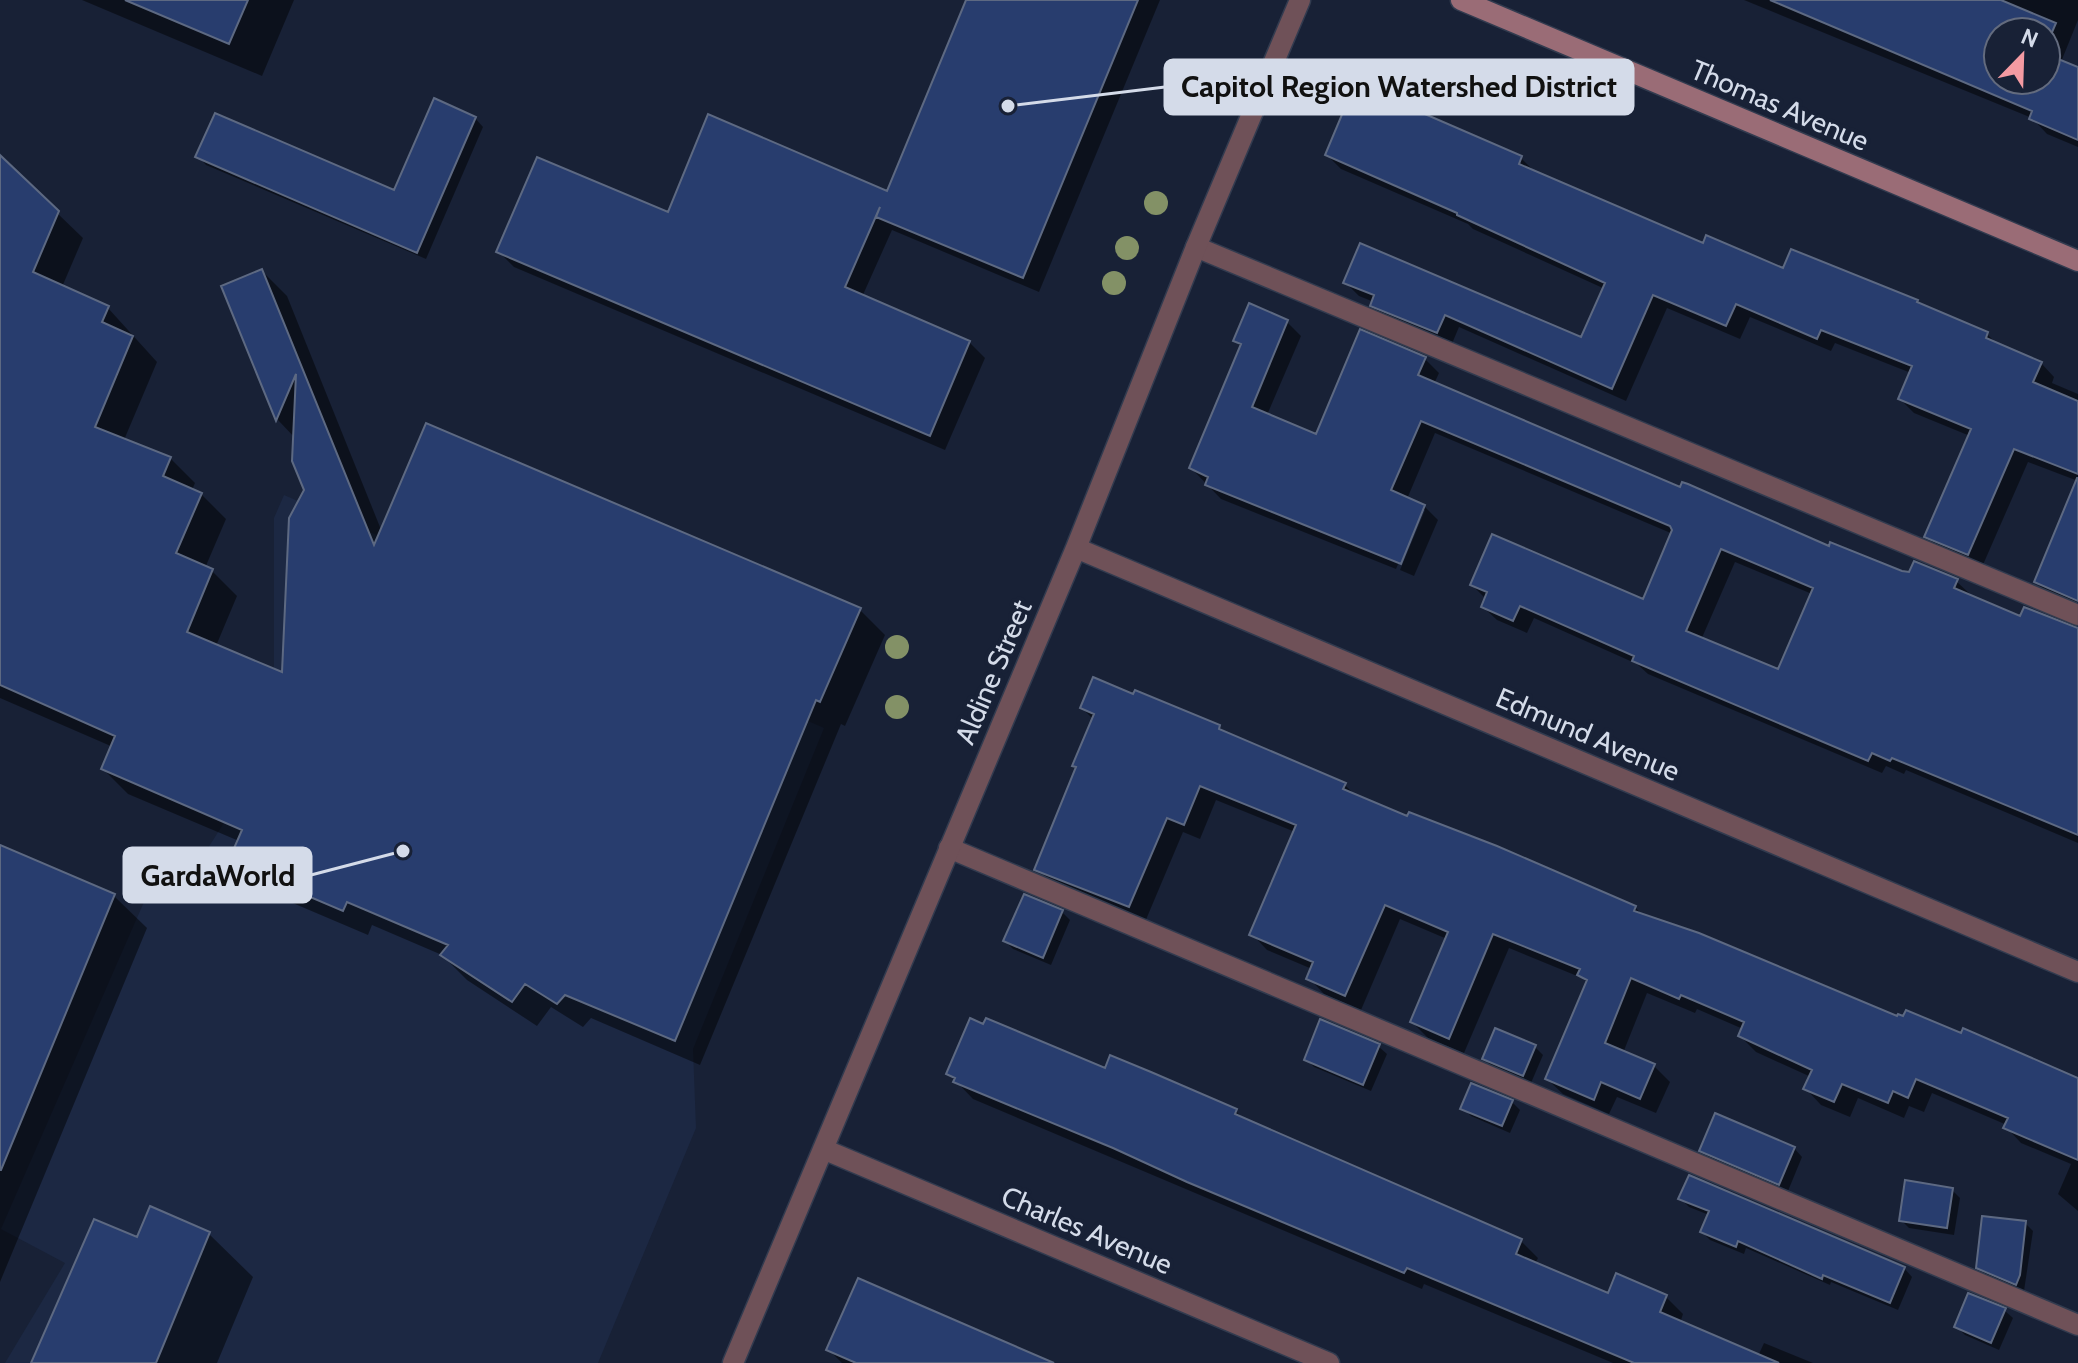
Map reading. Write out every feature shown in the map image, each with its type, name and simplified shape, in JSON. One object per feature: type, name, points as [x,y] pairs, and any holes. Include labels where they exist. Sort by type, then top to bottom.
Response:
[{"type":"street","name":"Aldine Street","points":[[733,1363],[1076,548],[1196,247],[1300,0]]},
{"type":"street","name":"Thomas Avenue","points":[[1461,0],[2078,261]]},
{"type":"street","points":[[1196,247],[2078,615]]},
{"type":"street","name":"Edmund Avenue","points":[[1076,548],[2078,972]]},
{"type":"street","points":[[949,848],[2078,1325]]},
{"type":"street","name":"Charles Avenue","points":[[823,1149],[1329,1363]]},
{"type":"shaded area","points":[[284,495],[824,728],[693,1049],[696,1128],[598,1363],[5,1363],[65,1263],[1,1229],[154,879],[188,892],[201,859],[222,826],[274,698],[274,518]]},
{"type":"building","points":[[125,0],[248,0],[229,44]]},
{"type":"building","points":[[966,0],[1138,0],[1023,278],[876,217],[880,207],[845,287],[970,341],[930,436],[496,252],[537,157],[668,212],[708,114],[887,191]]},
{"type":"building","points":[[1770,0],[2001,0],[2039,16],[1982,16],[1982,90]]},
{"type":"building","points":[[2062,60],[2078,67],[2078,140],[2029,119],[2032,111],[1997,96],[2062,96]]},
{"type":"building","points":[[1367,89],[1522,156],[1519,164],[1703,243],[1706,235],[1783,268],[1791,249],[1988,332],[1986,338],[2042,362],[2033,382],[2078,401],[2078,474],[2014,449],[1968,555],[1924,537],[1971,429],[1898,399],[1912,366],[1821,330],[1817,339],[1736,304],[1726,326],[1653,295],[1612,389],[1445,315],[1437,333],[1370,306],[1374,295],[1343,283],[1360,243],[1581,337],[1605,283],[1325,155],[1351,93],[1362,98]]},
{"type":"building","points":[[434,98],[476,117],[417,253],[195,157],[215,113],[394,190]]},
{"type":"building","points":[[0,155],[59,211],[33,272],[109,306],[102,322],[133,336],[95,427],[171,457],[163,476],[202,493],[176,553],[213,569],[187,632],[282,672],[289,518],[304,490],[292,461],[296,374],[276,421],[221,286],[262,269],[374,545],[426,423],[861,608],[820,702],[816,700],[675,1041],[565,995],[557,1004],[525,984],[512,1002],[440,955],[448,945],[347,902],[343,911],[228,862],[242,830],[101,769],[115,736],[0,685]]},
{"type":"building","points":[[1249,303],[1288,320],[1252,407],[1316,434],[1360,329],[1426,357],[1418,375],[1680,487],[1682,482],[1688,484],[1829,546],[1830,542],[1902,571],[1909,572],[1914,561],[1958,579],[1954,588],[2020,616],[2024,607],[2078,628],[2078,835],[1892,758],[1890,761],[1872,753],[1868,761],[1632,661],[1634,656],[1520,606],[1513,621],[1481,607],[1487,592],[1470,585],[1492,534],[1643,599],[1672,530],[1670,526],[1421,421],[1391,490],[1425,505],[1401,564],[1205,485],[1208,477],[1189,468],[1241,344],[1233,341]],"holes":[[[1721,549],[1813,588],[1778,669],[1686,631]]]},
{"type":"building","points":[[2078,478],[2078,601],[2034,582]]},
{"type":"building","points":[[1093,677],[1133,694],[1135,690],[1220,725],[1219,729],[1346,783],[1343,789],[1407,816],[1409,812],[1497,846],[1636,906],[1634,911],[1699,933],[1897,1016],[1903,1016],[1906,1010],[1961,1033],[1963,1028],[2078,1078],[2078,1160],[2003,1128],[2008,1118],[1916,1079],[1908,1098],[1893,1091],[1888,1103],[1842,1084],[1834,1102],[1803,1089],[1812,1070],[1738,1036],[1744,1022],[1631,978],[1605,1043],[1655,1064],[1640,1099],[1601,1082],[1594,1100],[1545,1079],[1587,980],[1577,975],[1580,969],[1493,934],[1449,1039],[1410,1022],[1448,932],[1385,905],[1345,996],[1306,979],[1313,962],[1249,935],[1296,825],[1200,786],[1184,825],[1167,818],[1129,907],[1034,870],[1094,714],[1080,708]]},
{"type":"building","points":[[0,845],[115,894],[1,1170],[0,1170]]},
{"type":"building","points":[[1024,894],[1063,910],[1043,958],[1003,941]]},
{"type":"building","points":[[970,1018],[983,1024],[986,1018],[1105,1068],[1110,1055],[1151,1072],[1237,1109],[1235,1114],[1522,1239],[1516,1254],[1608,1293],[1616,1273],[1667,1295],[1660,1312],[1779,1363],[1634,1363],[1407,1268],[1404,1273],[1187,1182],[953,1082],[955,1078],[946,1074]]},
{"type":"building","points":[[1320,1019],[1380,1044],[1363,1085],[1304,1060]]},
{"type":"building","points":[[1495,1028],[1536,1045],[1523,1076],[1482,1059]]},
{"type":"building","points":[[1471,1083],[1513,1100],[1502,1126],[1460,1109]]},
{"type":"building","points":[[1715,1113],[1795,1147],[1779,1185],[1699,1151]]},
{"type":"building","points":[[1689,1175],[1905,1267],[1890,1303],[1823,1275],[1822,1279],[1738,1241],[1736,1247],[1700,1232],[1709,1211],[1678,1199]]},
{"type":"building","points":[[1905,1180],[1953,1188],[1947,1228],[1899,1221]]},
{"type":"building","points":[[150,1206],[210,1232],[156,1363],[31,1363],[94,1219],[137,1237]]},
{"type":"building","points":[[1982,1216],[2026,1221],[2020,1275],[2016,1285],[1976,1268]]},
{"type":"building","points":[[858,1278],[1054,1363],[856,1363],[826,1350]]},
{"type":"building","points":[[1968,1293],[2006,1308],[1991,1343],[1954,1327]]},
{"type":"place","name":"Capitol Region Watershed District","points":[[1008,106]]},
{"type":"place","name":"GardaWorld","points":[[403,851]]}]
